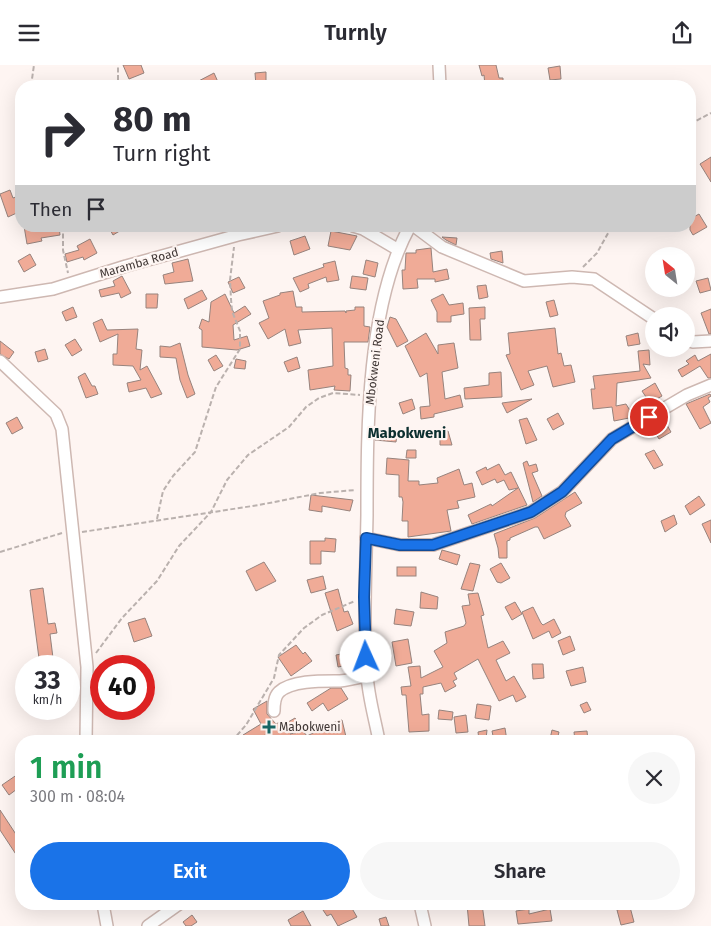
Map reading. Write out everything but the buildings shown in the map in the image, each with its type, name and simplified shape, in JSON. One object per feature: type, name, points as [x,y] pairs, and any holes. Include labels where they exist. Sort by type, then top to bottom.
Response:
[{"type":"street","points":[[439,65],[440,80]]},
{"type":"street","name":"Maramba Road","points":[[0,297],[53,289],[251,232]]},
{"type":"street","points":[[368,232],[397,249]]},
{"type":"street","name":"Mbokweni Road","points":[[377,735],[367,676],[364,597],[370,398],[383,302],[397,249],[408,232]]},
{"type":"street","points":[[421,232],[442,247],[524,281],[572,277],[594,279],[645,313]]},
{"type":"street","points":[[695,342],[711,341]]},
{"type":"street","points":[[0,361],[56,414],[62,429],[87,667],[86,735]]},
{"type":"street","points":[[366,538],[400,545],[433,545],[531,512],[562,492],[612,439],[687,395],[711,385]]},
{"type":"street","points":[[274,711],[275,699],[280,692],[289,687],[317,680],[341,681],[367,676]]},
{"type":"street","points":[[104,910],[107,926]]},
{"type":"street","points":[[148,926],[171,910]]},
{"type":"street","points":[[421,910],[425,926]]},
{"type":"path","points":[[32,80],[34,65]]},
{"type":"path","points":[[118,65],[118,80]]},
{"type":"path","points":[[696,122],[711,113]]},
{"type":"path","points":[[63,232],[62,249],[70,283]]},
{"type":"path","points":[[572,277],[597,253],[609,232]]},
{"type":"path","points":[[157,519],[163,491],[173,476],[195,452],[216,387],[240,349],[240,331],[232,311],[230,280],[233,253],[238,235]]},
{"type":"path","points":[[87,667],[122,617],[157,581],[178,546],[211,512],[227,480],[248,455],[290,427],[306,407],[333,393],[356,393],[370,398]]},
{"type":"path","points":[[0,552],[61,533],[73,533],[211,512],[320,493],[367,489]]},
{"type":"path","points":[[237,735],[246,725],[274,678],[279,655],[304,628],[322,615],[364,597]]},
{"type":"place","name":"Mabokweni","points":[[269,727]]},
{"type":"district","name":"Mabokweni","points":[[407,433]]},
{"type":"route","points":[[366,657],[364,597],[366,538],[400,545],[433,545],[531,512],[562,492],[586,469],[612,439],[649,417]]}]
